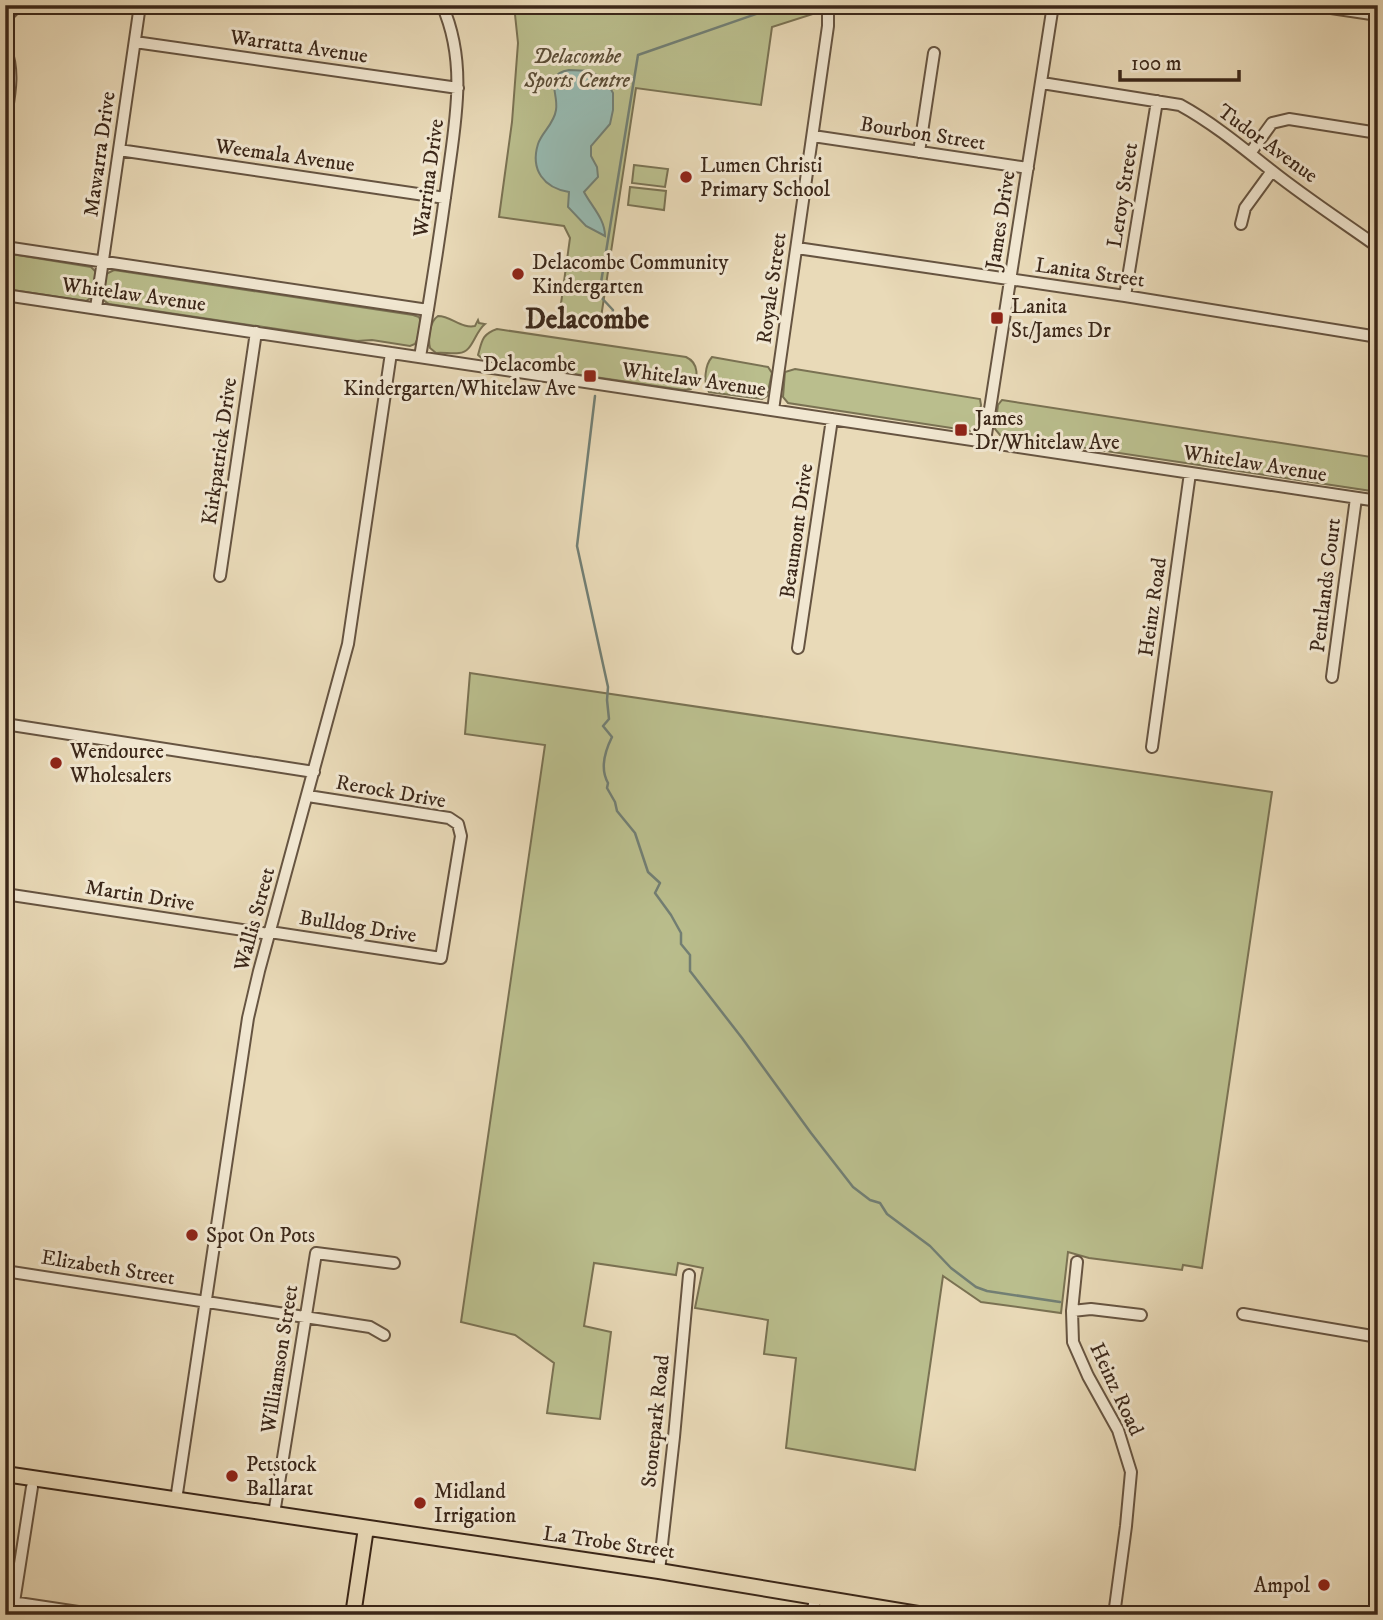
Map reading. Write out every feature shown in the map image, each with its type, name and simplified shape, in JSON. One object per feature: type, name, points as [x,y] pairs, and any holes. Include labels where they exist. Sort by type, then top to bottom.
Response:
[{"type":"main road","name":"La Trobe Street","points":[[5,1474],[32,1482],[658,1575],[814,1605],[919,1614]]},
{"type":"main road","name":"La Trobe Street","points":[[5,1483],[32,1482]]},
{"type":"main road","points":[[354,1615],[370,1533]]},
{"type":"main road","points":[[363,1615],[370,1533]]},
{"type":"street","points":[[5,18],[18,5]]},
{"type":"street","name":"Mawarra Drive","points":[[96,308],[140,5]]},
{"type":"street","name":"Warrina Drive","points":[[420,357],[445,198],[458,88],[456,47],[442,5]]},
{"type":"street","name":"Royale Street","points":[[773,410],[828,26],[828,5]]},
{"type":"street","name":"James Drive","points":[[985,441],[1053,5]]},
{"type":"street","points":[[1311,5],[1378,15]]},
{"type":"street","name":"Warratta Avenue","points":[[135,42],[458,88]]},
{"type":"street","points":[[5,47],[12,76],[5,122]]},
{"type":"street","points":[[919,152],[934,53]]},
{"type":"street","name":"Tudor Avenue","points":[[1042,83],[1187,108],[1378,247]]},
{"type":"street","name":"Leroy Street","points":[[1125,296],[1157,101]]},
{"type":"street","points":[[1251,152],[1272,123],[1289,119],[1378,133]]},
{"type":"street","name":"Bourbon Street","points":[[813,136],[1028,168]]},
{"type":"street","name":"Weemala Avenue","points":[[119,150],[445,198]]},
{"type":"street","points":[[1241,224],[1245,208],[1272,171]]},
{"type":"street","name":"Whitelaw Avenue","points":[[5,247],[428,310]]},
{"type":"street","name":"Lanita Street","points":[[797,248],[1125,296],[1378,337]]},
{"type":"street","name":"Whitelaw Avenue","points":[[5,295],[1378,501]]},
{"type":"street","name":"Kirkpatrick Drive","points":[[220,576],[256,332]]},
{"type":"street","name":"Wallis Street","points":[[175,1504],[248,1018],[348,644],[391,353]]},
{"type":"street","name":"Beaumont Drive","points":[[798,648],[832,419]]},
{"type":"street","name":"Heinz Road","points":[[1152,747],[1190,473]]},
{"type":"street","name":"Pentlands Court","points":[[1332,677],[1356,498]]},
{"type":"street","points":[[5,724],[314,772]]},
{"type":"street","name":"Rerock Drive","points":[[307,796],[449,818],[458,824],[461,836],[441,958]]},
{"type":"street","name":"Martin Drive","points":[[5,894],[270,933]]},
{"type":"street","name":"Bulldog Drive","points":[[270,933],[441,958]]},
{"type":"street","name":"Williamson Street","points":[[273,1518],[316,1253],[394,1263]]},
{"type":"street","name":"Heinz Road","points":[[1077,1262],[1072,1311],[1073,1342],[1088,1377],[1118,1430],[1131,1472],[1114,1615]]},
{"type":"street","name":"Elizabeth Street","points":[[5,1271],[370,1327],[384,1335]]},
{"type":"street","name":"Stonepark Road","points":[[658,1575],[689,1275]]},
{"type":"street","points":[[1072,1311],[1091,1309],[1141,1315]]},
{"type":"street","points":[[1243,1314],[1378,1336]]},
{"type":"street","points":[[12,1615],[10,1602],[32,1482]]},
{"type":"street","points":[[10,1602],[98,1615]]},
{"type":"green space","name":"Delacombe Sports Centre","points":[[514,5],[818,5],[816,13],[772,27],[761,105],[636,88],[600,324],[559,318],[570,238],[564,226],[499,217],[512,122],[518,43]]},
{"type":"green space","points":[[634,165],[668,169],[665,187],[632,183]]},
{"type":"green space","points":[[630,187],[666,191],[664,210],[628,205]]},
{"type":"green space","points":[[5,253],[91,267],[96,272],[92,297],[86,301],[5,289]]},
{"type":"green space","points":[[114,270],[413,315],[419,317],[421,322],[417,340],[410,346],[372,340],[357,341],[109,304],[103,300],[106,274]]},
{"type":"green space","points":[[438,316],[466,326],[475,326],[478,320],[479,323],[485,324],[464,352],[436,353],[430,348],[429,336],[431,326]]},
{"type":"green space","points":[[497,329],[686,357],[695,367],[695,380],[691,389],[683,390],[485,361],[478,355],[482,342],[488,333]]},
{"type":"green space","points":[[712,357],[768,367],[772,373],[767,396],[762,399],[709,392],[706,374]]},
{"type":"green space","points":[[795,369],[980,399],[977,427],[971,431],[788,403],[783,397],[785,372]]},
{"type":"green space","points":[[1002,400],[1378,458],[1378,492],[1000,435],[995,429],[998,405]]},
{"type":"green space","points":[[470,673],[1272,792],[1202,1268],[1183,1265],[1182,1270],[1089,1258],[1068,1252],[1061,1313],[981,1302],[943,1276],[915,1470],[786,1448],[796,1358],[764,1354],[768,1320],[695,1308],[703,1268],[678,1263],[676,1275],[594,1263],[584,1326],[611,1332],[600,1419],[547,1413],[554,1363],[515,1335],[461,1322],[545,745],[465,734]]},
{"type":"water","points":[[591,71],[608,84],[613,93],[610,124],[591,146],[591,156],[597,167],[598,177],[584,192],[600,219],[605,236],[586,226],[568,207],[569,192],[546,182],[536,162],[538,144],[556,110],[554,80],[561,72]]},
{"type":"waterway","points":[[610,325],[613,310],[599,295],[638,55],[782,5]]},
{"type":"waterway","points":[[595,396],[577,546],[608,687],[609,719],[603,726],[612,737],[604,772],[607,788],[617,811],[635,833],[648,872],[660,883],[655,893],[681,933],[681,944],[690,955],[690,971],[853,1187],[870,1200],[880,1203],[887,1214],[930,1246],[951,1268],[976,1287],[1060,1302]]},
{"type":"place","name":"Lumen Christi Primary School","points":[[686,177]]},
{"type":"place","name":"Delacombe Community Kindergarten","points":[[518,274]]},
{"type":"place","name":"Lanita St/James Dr","points":[[997,318]]},
{"type":"place","name":"Delacombe Kindergarten/Whitelaw Ave","points":[[590,376]]},
{"type":"place","name":"James Dr/Whitelaw Ave","points":[[961,430]]},
{"type":"place","name":"Wendouree Wholesalers","points":[[56,763]]},
{"type":"place","name":"Spot On Pots","points":[[192,1235]]},
{"type":"place","name":"Petstock Ballarat","points":[[232,1476]]},
{"type":"place","name":"Midland Irrigation","points":[[420,1503]]},
{"type":"place","name":"Ampol","points":[[1324,1585]]},
{"type":"district","name":"Delacombe","points":[[587,318]]}]
